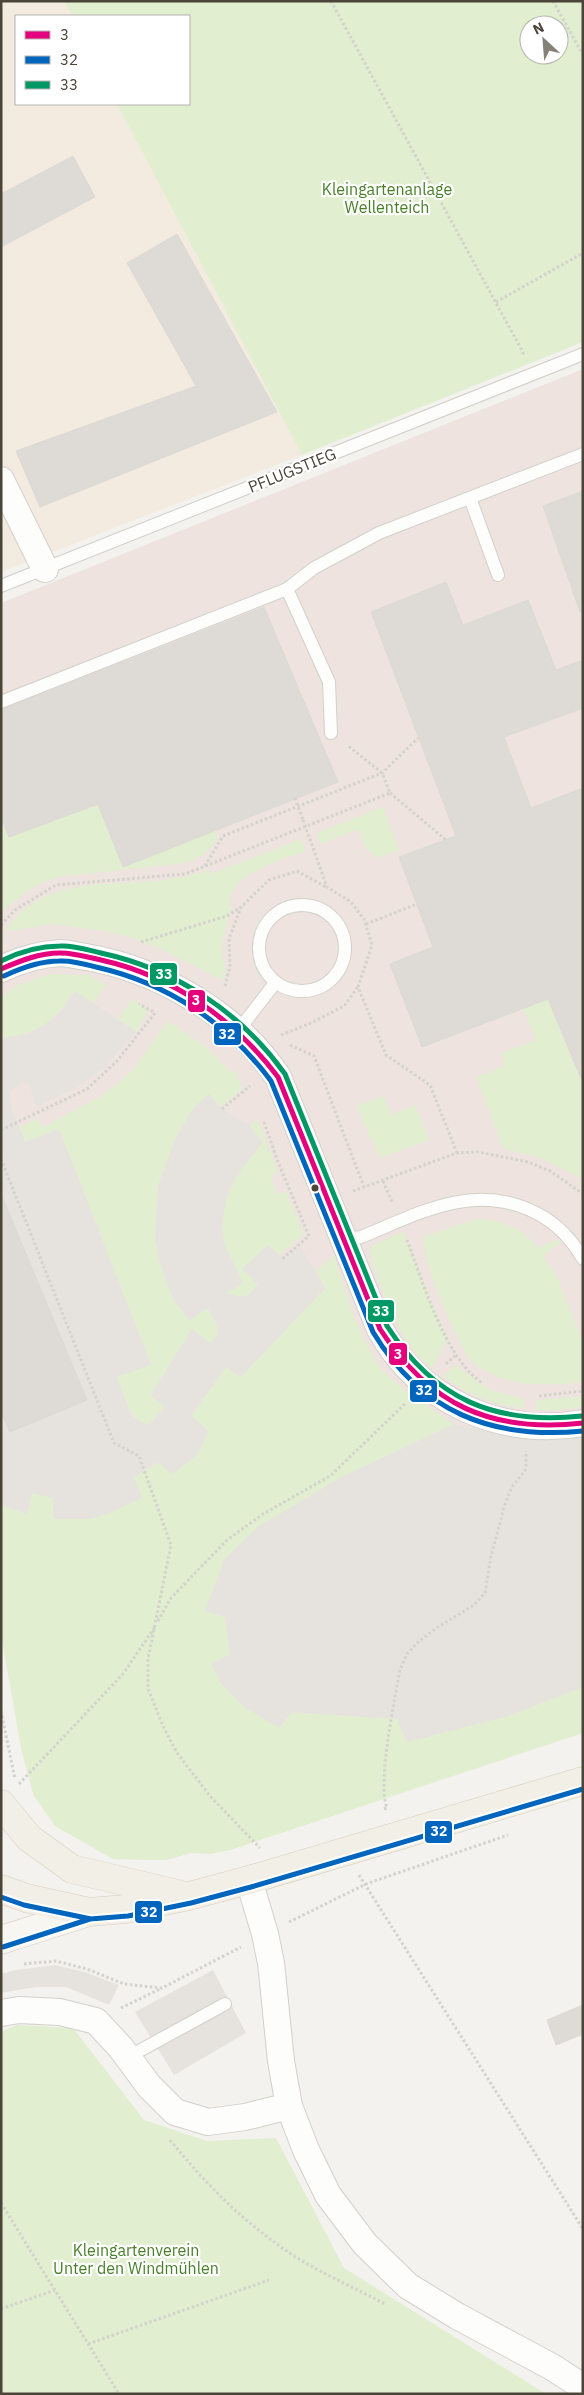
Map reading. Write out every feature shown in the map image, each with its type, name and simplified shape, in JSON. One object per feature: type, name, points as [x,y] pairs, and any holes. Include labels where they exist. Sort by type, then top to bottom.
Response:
[{"type":"main road","points":[[1,1940],[89,1912],[126,1909],[189,1896],[249,1880],[583,1781]]},
{"type":"main road","points":[[1,1804],[29,1838],[72,1869],[189,1896]]},
{"type":"main road","points":[[1,1889],[26,1898],[89,1912]]},
{"type":"street","points":[[1,480],[45,569]]},
{"type":"street","points":[[3,968],[34,957],[61,953],[109,962],[127,967],[189,995],[217,1013],[238,1031],[278,1077],[380,1329],[399,1360],[424,1384],[451,1402],[474,1413],[496,1420],[529,1425],[556,1426],[583,1423]]},
{"type":"street","points":[[249,1880],[265,1934],[271,1963],[281,2061],[289,2106],[306,2150],[328,2195],[365,2244],[408,2286],[457,2316],[552,2367],[583,2387]]},
{"type":"street","points":[[1,2013],[19,2010],[60,2012],[96,2021],[128,2057],[149,2086],[175,2112],[208,2122],[236,2118],[289,2106]]},
{"type":"lane","name":"PFLUGSTIEG","points":[[1,586],[583,354]]},
{"type":"lane","points":[[1,702],[287,589],[314,568],[379,532],[583,454]]},
{"type":"lane","points":[[470,498],[498,575]]},
{"type":"lane","points":[[287,589],[329,682],[331,732]]},
{"type":"lane","points":[[307,905],[321,909],[332,917],[341,929],[345,943],[344,957],[339,971],[323,985],[303,992],[288,990],[275,983],[266,973],[259,953],[261,932],[269,920],[280,911],[293,906],[307,905]]},
{"type":"lane","points":[[238,1031],[275,983]]},
{"type":"lane","points":[[344,1240],[361,1237],[457,1201],[491,1199],[505,1201],[554,1222],[583,1259]]},
{"type":"lane","points":[[128,2057],[225,2004]]},
{"type":"path","points":[[331,1],[534,373]]},
{"type":"path","points":[[553,1],[583,55]]},
{"type":"path","points":[[496,302],[583,252]]},
{"type":"path","points":[[331,732],[382,773],[390,794],[446,840]]},
{"type":"path","points":[[204,866],[224,836],[382,773],[418,738]]},
{"type":"path","points":[[1,925],[15,910],[56,885],[185,874],[390,794]]},
{"type":"path","points":[[296,798],[326,888]]},
{"type":"path","points":[[136,943],[161,938],[227,916],[241,907],[269,880],[297,870],[351,902],[366,924],[372,945],[358,987],[344,1006],[309,1024],[277,1036],[314,1056],[364,1188]]},
{"type":"path","points":[[366,924],[417,904]]},
{"type":"path","points":[[222,994],[230,967],[229,939],[241,907]]},
{"type":"path","points":[[358,987],[386,1055],[430,1085],[457,1153]]},
{"type":"path","points":[[1,1130],[87,1090],[117,1061],[155,1012],[137,1002]]},
{"type":"path","points":[[250,1087],[254,1095]]},
{"type":"path","points":[[262,1117],[278,1162],[309,1236],[282,1259]]},
{"type":"path","points":[[329,1200],[457,1153],[478,1152],[528,1162],[550,1171],[583,1194]]},
{"type":"path","points":[[1,1159],[114,1443],[139,1456],[171,1544],[148,1659],[148,1689],[163,1726],[177,1753],[210,1796],[260,1848]]},
{"type":"path","points":[[383,1181],[431,1301],[456,1355],[471,1376],[484,1385]]},
{"type":"path","points":[[1,1711],[16,1786],[123,1674],[156,1625],[170,1600],[228,1540],[264,1514],[330,1476],[456,1355]]},
{"type":"path","points":[[378,1811],[387,1808],[384,1799],[384,1777],[400,1669],[407,1654],[417,1643],[435,1629],[474,1606],[485,1593],[490,1556],[505,1504],[512,1488],[526,1469],[526,1444],[532,1396],[583,1391]]},
{"type":"path","points":[[96,2021],[366,1884],[517,1832]]},
{"type":"path","points":[[251,1850],[269,1845]]},
{"type":"path","points":[[343,1852],[366,1884],[583,2229]]},
{"type":"path","points":[[18,1965],[56,1961],[86,1969],[124,1984],[162,1988]]},
{"type":"path","points":[[166,2135],[207,2185],[245,2220],[289,2253],[393,2308]]},
{"type":"path","points":[[1,2202],[119,2394]]},
{"type":"path","points":[[88,2344],[269,2280]]},
{"type":"path","points":[[1,2309],[55,2290]]},
{"type":"shaded area","points":[[1,1],[64,1],[71,15],[15,15],[15,105],[118,105],[302,455],[1,572]]},
{"type":"shaded area","points":[[583,369],[583,1726],[167,1860],[113,1859],[55,1825],[34,1796],[22,1752],[1,1634],[1,603]]},
{"type":"shaded area","points":[[75,991],[136,1032],[104,1068],[76,1088],[36,1107],[29,1083],[20,1084],[9,1092],[12,1108],[25,1142],[59,1129],[151,1365],[117,1377],[131,1415],[139,1422],[149,1425],[165,1408],[151,1395],[192,1329],[210,1343],[217,1337],[218,1325],[208,1308],[189,1321],[173,1298],[162,1268],[155,1239],[158,1186],[174,1142],[193,1108],[209,1094],[222,1109],[249,1125],[263,1142],[236,1176],[226,1198],[222,1226],[224,1244],[243,1283],[226,1293],[239,1297],[247,1296],[258,1285],[242,1269],[268,1245],[282,1258],[299,1244],[325,1288],[241,1377],[226,1367],[191,1415],[209,1432],[196,1456],[173,1474],[157,1462],[134,1477],[142,1498],[107,1514],[89,1519],[53,1519],[53,1498],[32,1493],[27,1514],[6,1507],[1,1503],[1,1038],[28,1034],[56,1017]]},
{"type":"shaded area","points":[[454,1424],[484,1429],[583,1434],[583,1687],[508,1716],[407,1742],[397,1719],[292,1712],[279,1728],[244,1707],[221,1683],[211,1664],[230,1654],[225,1617],[205,1611],[225,1558],[258,1527],[340,1478]]},
{"type":"shaded area","points":[[55,1965],[85,1972],[119,1985],[109,2005],[66,1987],[36,1987],[1,1993],[1,1974],[15,1970]]},
{"type":"shaded area","points":[[213,1970],[246,2033],[174,2075],[135,2012]]},
{"type":"green space","name":"Kleingartenanlage Wellenteich","points":[[64,1],[583,1],[583,342],[302,455],[118,105],[190,105],[190,15],[71,15]]},
{"type":"green space","points":[[99,804],[215,830],[216,842],[208,851],[196,859],[184,863],[57,877],[27,892],[1,914],[1,817],[9,837]]},
{"type":"green space","points":[[383,807],[399,850],[378,858],[366,849],[358,829],[321,844],[317,833]]},
{"type":"green space","points":[[301,839],[306,851],[255,871],[243,879],[235,888],[230,898],[232,909],[223,942],[222,957],[226,973],[223,980],[163,950],[133,938],[106,931],[52,924],[7,931],[6,929],[26,908],[49,895],[74,888],[101,884],[156,881],[184,877],[210,869],[211,874]]},
{"type":"green space","points":[[51,974],[88,975],[106,985],[93,1003],[75,991],[52,1019],[44,1025],[26,1033],[1,1038],[1,996],[20,984]]},
{"type":"green space","points":[[131,999],[149,1009],[136,1032],[119,1019]]},
{"type":"green space","points":[[548,999],[575,1067],[583,1065],[583,1179],[540,1158],[503,1148],[476,1077],[505,1066],[501,1053],[536,1040],[523,1009]]},
{"type":"green space","points":[[168,1021],[206,1047],[230,1072],[236,1070],[242,1089],[221,1107],[209,1094],[197,1106],[187,1118],[180,1131],[166,1172],[155,1234],[159,1261],[173,1298],[207,1308],[217,1326],[217,1330],[210,1344],[192,1330],[151,1394],[165,1407],[148,1425],[135,1417],[127,1406],[117,1377],[151,1364],[59,1129],[25,1142],[19,1127],[38,1119],[43,1127],[103,1095],[132,1071]]},
{"type":"green space","points":[[383,1096],[392,1115],[415,1105],[430,1140],[380,1158],[356,1106]]},
{"type":"green space","points":[[258,1120],[278,1172],[270,1175],[277,1194],[286,1191],[304,1235],[278,1255],[268,1245],[243,1269],[258,1285],[247,1296],[239,1297],[226,1293],[231,1273],[231,1262],[225,1246],[222,1222],[227,1197],[232,1185],[246,1163],[263,1142],[249,1125]]},
{"type":"green space","points":[[476,1219],[485,1219],[511,1226],[526,1235],[539,1248],[555,1240],[561,1242],[543,1256],[556,1274],[583,1343],[583,1382],[540,1384],[510,1381],[483,1370],[472,1361],[464,1350],[433,1279],[423,1237]]},
{"type":"green space","points":[[404,1231],[431,1301],[448,1338],[432,1368],[420,1358],[401,1332],[387,1302],[370,1256],[372,1246]]},
{"type":"green space","points":[[334,1255],[355,1318],[378,1364],[402,1388],[454,1424],[340,1478],[258,1527],[205,1611],[225,1617],[230,1654],[211,1664],[292,1712],[398,1719],[407,1742],[508,1716],[583,1687],[583,1733],[230,1850],[211,1854],[190,1853],[167,1860],[113,1859],[55,1826],[34,1796],[22,1752],[1,1634],[1,1503],[6,1507],[27,1514],[32,1493],[54,1498],[53,1519],[89,1519],[107,1514],[142,1498],[134,1477],[209,1432],[191,1416],[226,1367],[241,1377],[325,1288],[316,1271]]},
{"type":"green space","points":[[455,1365],[491,1390],[524,1399],[525,1408],[492,1402],[451,1382],[443,1376]]},
{"type":"green space","points":[[583,1396],[583,1407],[536,1410],[537,1400]]},
{"type":"green space","name":"Kleingartenverein Unter den Windmühlen","points":[[17,2025],[73,2028],[144,2120],[207,2141],[276,2138],[344,2268],[546,2394],[1,2394],[1,2032]]},
{"type":"building","points":[[73,156],[95,197],[1,247],[1,194]]},
{"type":"building","points":[[177,234],[277,412],[40,507],[16,451],[196,386],[127,263]]},
{"type":"building","points":[[583,491],[583,611],[580,612],[543,506]]},
{"type":"building","points":[[446,582],[463,625],[528,600],[556,670],[583,660],[583,708],[504,737],[531,808],[583,788],[583,1083],[548,999],[422,1047],[390,964],[433,947],[399,857],[456,836],[371,612]]},
{"type":"building","points":[[264,607],[338,782],[123,867],[98,804],[9,837],[1,817],[1,710]]},
{"type":"building","points":[[1,1194],[87,1400],[10,1432],[1,1411]]},
{"type":"building","points":[[583,2005],[583,2034],[556,2045],[547,2020]]},
{"type":"transit line","name":"33","points":[[1,961],[37,948],[65,946],[80,948],[128,960],[155,970],[204,996],[227,1013],[248,1031],[285,1074],[387,1326],[425,1373],[447,1389],[470,1402],[495,1411],[522,1416],[551,1418],[582,1416]]},
{"type":"transit line","name":"3","points":[[1,969],[22,960],[45,954],[65,953],[86,956],[127,967],[153,977],[177,989],[222,1019],[242,1036],[278,1077],[380,1329],[399,1356],[420,1378],[442,1395],[466,1409],[492,1418],[520,1423],[550,1425],[583,1423]]},
{"type":"transit line","name":"32","points":[[4,976],[45,962],[64,961],[83,964],[122,974],[147,983],[194,1008],[215,1024],[236,1041],[271,1081],[373,1332],[392,1360],[413,1382],[437,1401],[462,1415],[489,1425],[519,1431],[550,1433],[583,1431]]},
{"type":"transit line","name":"32","points":[[3,1947],[90,1919],[128,1916],[191,1903],[251,1887],[583,1789]]},
{"type":"transit line","name":"32","points":[[1,1897],[24,1905],[91,1919]]}]
